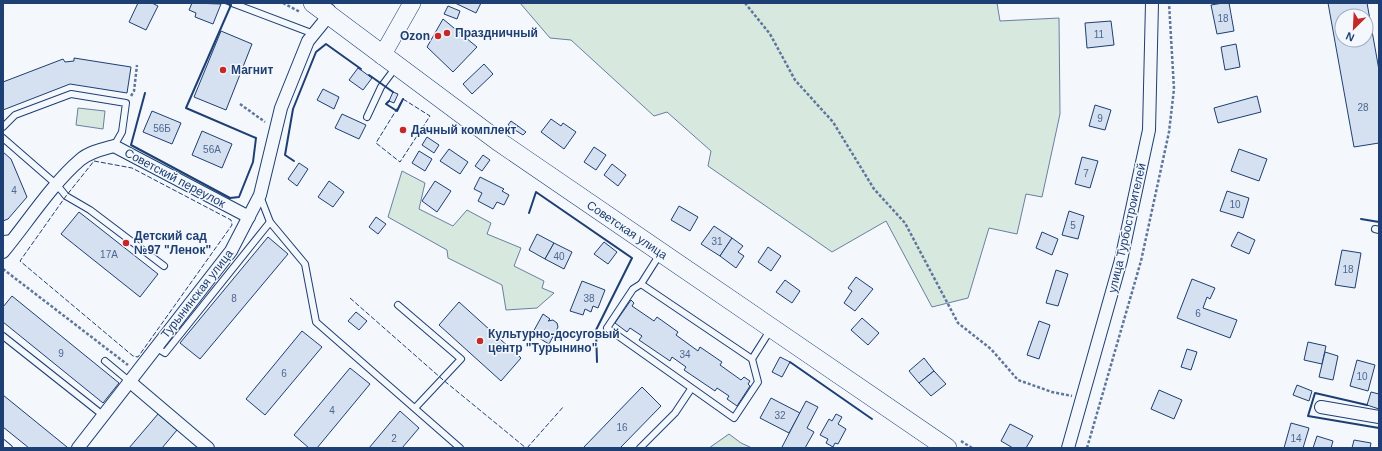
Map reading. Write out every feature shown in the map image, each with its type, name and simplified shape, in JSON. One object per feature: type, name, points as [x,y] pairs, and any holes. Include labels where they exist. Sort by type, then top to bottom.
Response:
[{"type":"main road","name":"Советская улица","points":[[313,3],[329,9],[389,61],[498,141],[947,448]]},
{"type":"street","points":[[389,61],[412,3]]},
{"type":"street","name":"улица Турбостроителей","points":[[1068,448],[1121,260],[1149,130],[1152,3]]},
{"type":"street","name":"Турынинская улица","points":[[78,448],[231,251],[260,195],[281,108],[308,41],[329,9]]},
{"type":"street","name":"Советский переулок","points":[[3,252],[57,185],[81,159],[101,149],[114,146],[249,217]]},
{"type":"street","points":[[129,381],[208,448]]},
{"type":"street","points":[[1321,407],[1379,418]]},
{"type":"lane","points":[[232,3],[314,34]]},
{"type":"lane","points":[[367,117],[381,87],[389,61]]},
{"type":"lane","points":[[3,127],[15,115],[71,94],[126,103],[122,132],[114,146]]},
{"type":"lane","points":[[3,138],[57,185],[66,196],[90,210],[164,266]]},
{"type":"lane","points":[[260,195],[270,222],[304,264],[316,322],[460,448]]},
{"type":"lane","points":[[155,347],[165,353],[270,222]]},
{"type":"lane","points":[[3,239],[15,238]]},
{"type":"lane","points":[[641,284],[752,359],[758,382],[734,418],[691,389],[607,328],[633,289],[641,284],[661,253]]},
{"type":"lane","points":[[398,305],[460,359],[415,408]]},
{"type":"lane","points":[[752,359],[772,328]]},
{"type":"lane","points":[[3,336],[104,416]]},
{"type":"lane","points":[[105,361],[129,381]]},
{"type":"lane","points":[[640,448],[675,413],[691,389]]},
{"type":"lane","points":[[3,443],[9,448]]},
{"type":"path","points":[[745,3],[770,34],[795,80],[833,122],[874,189],[905,223],[958,323],[991,348],[1018,380],[1052,392],[1082,397]]},
{"type":"path","points":[[126,103],[134,91],[137,65]]},
{"type":"path","points":[[240,104],[266,122]]},
{"type":"path","points":[[3,269],[137,371]]},
{"type":"shaded area","points":[[520,3],[997,3],[1000,21],[1059,18],[1060,114],[1042,197],[1026,194],[1017,234],[989,228],[968,298],[932,307],[886,221],[832,252],[708,166],[711,151],[667,112],[654,116],[571,40],[550,38]]},
{"type":"shaded area","points":[[78,108],[105,111],[103,129],[76,125]]},
{"type":"shaded area","points":[[402,171],[425,183],[419,209],[453,226],[467,210],[491,223],[487,234],[521,248],[514,266],[544,281],[542,288],[554,293],[537,308],[506,310],[502,285],[448,258],[447,250],[388,217]]},
{"type":"shaded area","points":[[729,434],[741,443],[752,448],[709,448]]},
{"type":"building","points":[[138,3],[152,3],[158,6],[146,30],[129,22]]},
{"type":"building","points":[[192,3],[221,4],[213,24],[195,17],[196,13],[189,10]]},
{"type":"building","points":[[455,3],[481,3],[476,13]]},
{"type":"building","points":[[1229,3],[1234,31],[1217,34],[1211,5]]},
{"type":"building","points":[[1328,3],[1367,3],[1368,8],[1334,8],[1334,36]]},
{"type":"building","points":[[448,6],[460,11],[457,19],[444,14]]},
{"type":"building","name":"Праздничный","points":[[443,19],[477,47],[453,72],[427,47]]},
{"type":"building","points":[[1111,21],[1114,45],[1087,48],[1085,23]]},
{"type":"building","name":"Магнит","points":[[221,31],[252,44],[226,110],[194,97]]},
{"type":"building","points":[[1374,42],[1379,70],[1379,143],[1354,147],[1336,48],[1374,48]]},
{"type":"building","points":[[1236,44],[1240,67],[1225,70],[1221,47]]},
{"type":"building","points":[[74,58],[131,67],[127,93],[70,84],[3,110],[3,82],[63,59],[65,62],[74,61]]},
{"type":"building","points":[[484,64],[493,74],[472,94],[463,84]]},
{"type":"building","points":[[358,68],[372,78],[363,90],[349,80]]},
{"type":"building","points":[[323,89],[339,97],[334,109],[317,100]]},
{"type":"building","points":[[393,92],[398,94],[394,103],[389,101]]},
{"type":"building","points":[[1257,96],[1261,112],[1218,123],[1214,108]]},
{"type":"building","points":[[1095,105],[1111,110],[1105,130],[1089,126]]},
{"type":"building","points":[[152,111],[181,123],[172,144],[143,132]]},
{"type":"building","points":[[342,114],[366,125],[359,139],[335,128]]},
{"type":"building","points":[[551,119],[561,126],[563,123],[576,132],[564,149],[541,132]]},
{"type":"building","points":[[511,121],[518,126],[515,130],[508,125]]},
{"type":"building","points":[[518,126],[526,132],[523,135],[515,130]]},
{"type":"building","points":[[202,131],[232,144],[222,168],[192,155]]},
{"type":"building","points":[[427,137],[439,145],[434,153],[422,145]]},
{"type":"building","points":[[594,147],[606,155],[596,170],[584,162]]},
{"type":"building","points":[[449,149],[468,162],[460,174],[440,161]]},
{"type":"building","points":[[1239,149],[1267,159],[1259,181],[1231,171]]},
{"type":"building","points":[[419,151],[432,159],[425,171],[412,163]]},
{"type":"building","points":[[3,152],[11,159],[27,197],[8,219],[3,221]]},
{"type":"building","points":[[483,155],[490,160],[482,171],[475,166]]},
{"type":"building","points":[[1082,157],[1098,161],[1090,188],[1075,184]]},
{"type":"building","points":[[299,163],[308,169],[297,186],[288,179]]},
{"type":"building","points":[[612,164],[626,175],[618,186],[604,175]]},
{"type":"building","points":[[480,177],[504,189],[502,191],[509,195],[504,205],[497,202],[493,209],[478,201],[482,193],[474,189]]},
{"type":"building","points":[[329,181],[344,192],[333,207],[318,197]]},
{"type":"building","points":[[435,181],[451,191],[437,212],[422,201]]},
{"type":"building","points":[[1227,191],[1249,198],[1243,218],[1220,211]]},
{"type":"building","points":[[679,206],[698,217],[690,231],[671,220]]},
{"type":"building","points":[[1069,211],[1084,216],[1078,239],[1062,235]]},
{"type":"building","points":[[79,212],[158,274],[140,297],[61,234]]},
{"type":"building","points":[[376,217],[386,224],[378,234],[369,227]]},
{"type":"building","points":[[714,226],[732,238],[720,256],[701,244]]},
{"type":"building","points":[[1042,232],[1058,239],[1052,255],[1036,248]]},
{"type":"building","points":[[1238,232],[1255,240],[1249,254],[1231,246]]},
{"type":"building","points":[[537,234],[554,243],[545,259],[529,250]]},
{"type":"building","points":[[268,237],[288,254],[200,359],[180,343]]},
{"type":"building","points":[[732,238],[743,246],[738,252],[744,256],[736,268],[720,256]]},
{"type":"building","points":[[604,242],[617,252],[608,264],[594,254]]},
{"type":"building","points":[[554,243],[572,252],[564,269],[545,259]]},
{"type":"building","points":[[768,247],[781,256],[771,271],[758,262]]},
{"type":"building","points":[[1342,250],[1361,253],[1355,288],[1335,285]]},
{"type":"building","points":[[1056,270],[1068,274],[1058,306],[1046,303]]},
{"type":"building","points":[[856,277],[873,289],[855,311],[844,303],[852,291],[848,288]]},
{"type":"building","points":[[1192,279],[1215,288],[1210,299],[1207,297],[1203,308],[1237,320],[1230,338],[1177,318]]},
{"type":"building","points":[[785,280],[800,291],[792,303],[776,292]]},
{"type":"building","points":[[582,281],[605,290],[598,308],[593,306],[591,312],[585,309],[583,315],[570,311]]},
{"type":"building","points":[[12,296],[119,383],[103,403],[3,322],[3,307]]},
{"type":"building","points":[[631,300],[634,303],[632,306],[654,321],[657,317],[678,332],[676,335],[698,351],[700,347],[722,362],[720,365],[741,380],[744,377],[750,381],[748,384],[750,386],[737,406],[727,399],[729,396],[717,388],[715,391],[684,370],[686,367],[672,357],[670,361],[639,340],[642,336],[630,328],[627,332],[615,323]]},
{"type":"building","name":"Культурно-досуговый центр \"Турынино\"","points":[[459,302],[521,358],[501,381],[439,325]]},
{"type":"building","points":[[356,312],[367,321],[359,330],[348,321]]},
{"type":"building","points":[[543,314],[550,319],[548,321],[553,320],[557,323],[558,327],[549,344],[532,334]]},
{"type":"building","points":[[862,318],[879,333],[868,345],[851,330]]},
{"type":"building","points":[[1039,321],[1050,325],[1039,359],[1027,355]]},
{"type":"building","points":[[302,331],[322,347],[265,415],[246,399]]},
{"type":"building","points":[[1308,342],[1326,346],[1322,364],[1304,360]]},
{"type":"building","points":[[1187,349],[1197,352],[1191,370],[1181,367]]},
{"type":"building","points":[[1325,352],[1338,356],[1333,380],[1319,377]]},
{"type":"building","points":[[780,357],[790,362],[782,377],[772,372]]},
{"type":"building","points":[[924,358],[934,371],[919,383],[909,371]]},
{"type":"building","points":[[1357,360],[1375,365],[1368,391],[1350,386]]},
{"type":"building","points":[[350,368],[370,384],[317,448],[309,448],[294,435]]},
{"type":"building","points":[[934,371],[946,384],[931,396],[919,383]]},
{"type":"building","points":[[1297,385],[1312,391],[1309,401],[1293,395]]},
{"type":"building","points":[[642,387],[661,406],[620,448],[583,448]]},
{"type":"building","points":[[1159,390],[1182,400],[1174,419],[1151,409]]},
{"type":"building","points":[[1371,392],[1379,394],[1379,409],[1367,405]]},
{"type":"building","points":[[3,395],[67,447],[29,448],[3,427]]},
{"type":"building","points":[[771,398],[800,413],[789,433],[760,418]]},
{"type":"building","points":[[806,401],[818,407],[807,428],[814,432],[805,448],[784,448],[782,447]]},
{"type":"building","points":[[400,411],[419,428],[402,448],[369,448]]},
{"type":"building","points":[[158,414],[177,430],[162,448],[129,448]]},
{"type":"building","points":[[836,414],[842,417],[838,424],[846,429],[838,444],[835,443],[833,447],[826,443],[828,439],[820,435],[829,419],[832,421]]},
{"type":"building","points":[[1291,423],[1309,428],[1303,448],[1284,448]]},
{"type":"building","points":[[1010,424],[1033,436],[1026,448],[1013,448],[1001,441]]},
{"type":"building","points":[[1317,436],[1333,441],[1331,448],[1313,448]]},
{"type":"building","points":[[1354,440],[1371,443],[1370,448],[1352,448]]},
{"type":"fence","points":[[403,99],[430,116],[400,162],[376,143],[403,99]]},
{"type":"fence","points":[[94,161],[132,168],[231,220],[232,225],[138,357],[133,356],[20,261],[66,196],[94,161]]},
{"type":"fence","points":[[350,298],[442,379],[526,448]]},
{"type":"fence","points":[[527,448],[564,406]]},
{"type":"wall","points":[[145,93],[131,145],[230,198],[239,197],[253,162],[256,138],[186,108],[231,5],[225,3]]},
{"type":"wall","points":[[294,161],[285,155],[293,109],[316,52],[326,44],[361,69]]},
{"type":"wall","points":[[369,75],[393,92]]},
{"type":"wall","points":[[389,101],[386,104],[397,111],[403,99]]},
{"type":"wall","points":[[529,213],[536,192],[632,258],[596,330],[597,362]]},
{"type":"wall","points":[[1361,219],[1379,222]]},
{"type":"wall","points":[[790,362],[872,419]]},
{"type":"wall","points":[[1367,405],[1315,393],[1308,416],[1379,428]]},
{"type":"place","name":"Праздничный","points":[[447,33]]},
{"type":"place","name":"Ozon","points":[[438,36]]},
{"type":"place","name":"Магнит","points":[[223,70]]},
{"type":"place","name":"Дачный комплект","points":[[403,130]]},
{"type":"place","name":"Детский сад №97 \"Ленок\"","points":[[126,243]]},
{"type":"place","name":"Культурно-досуговый центр \"Турынино\"","points":[[480,341]]}]
